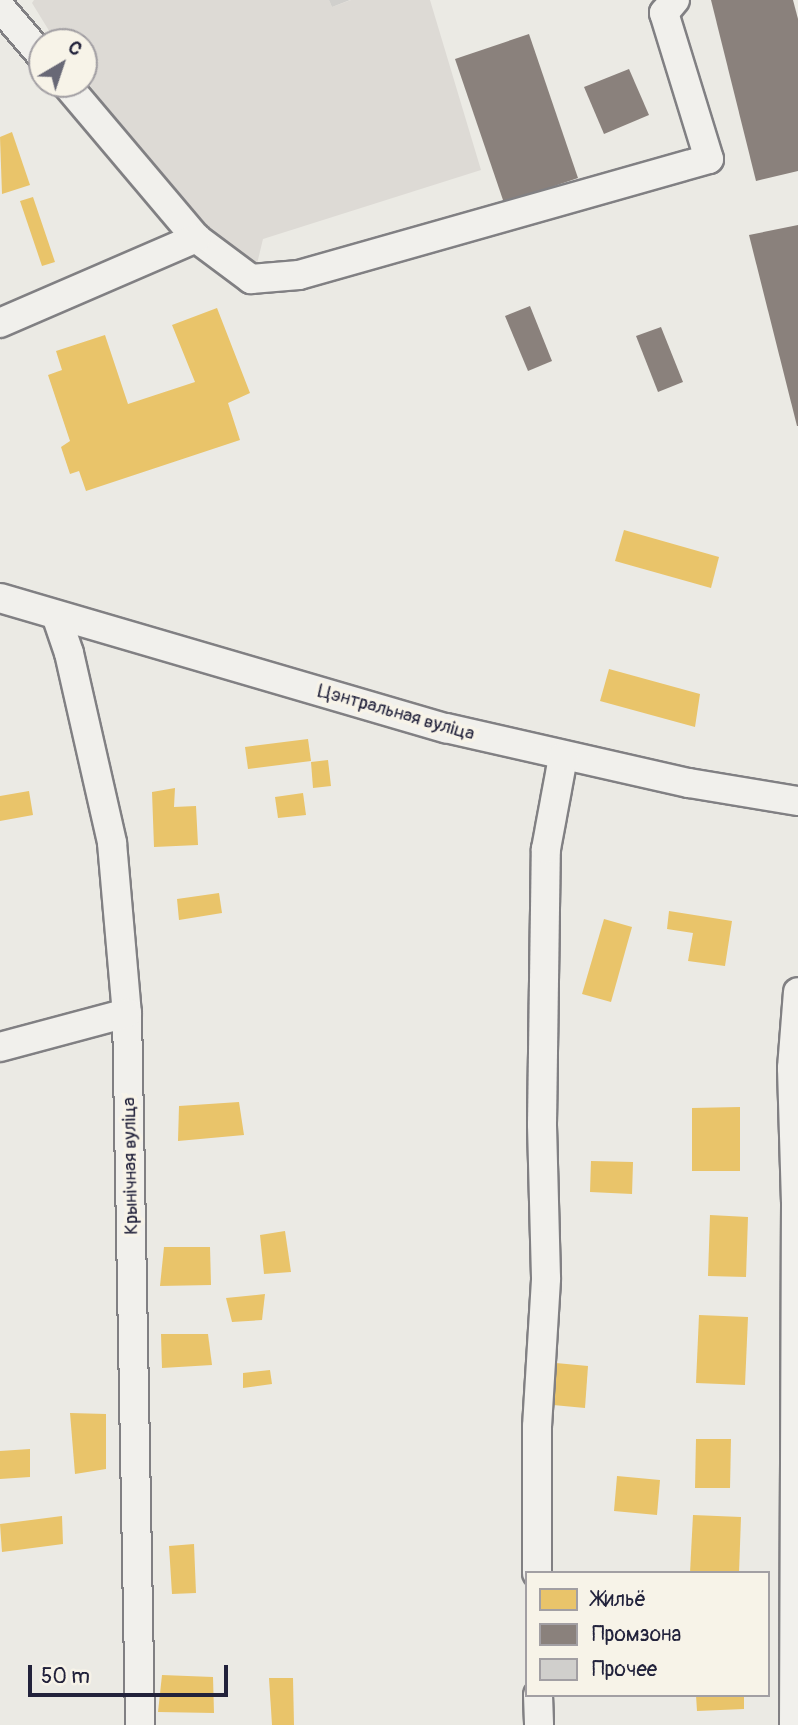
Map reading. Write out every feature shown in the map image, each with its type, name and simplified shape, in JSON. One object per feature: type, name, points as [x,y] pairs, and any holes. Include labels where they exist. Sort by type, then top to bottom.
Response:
[{"type":"street","points":[[77,98],[196,238],[250,279],[299,275],[709,159],[664,13],[675,0]]},
{"type":"street","points":[[1,3],[28,38]]},
{"type":"street","points":[[0,323],[196,238]]},
{"type":"street","name":"Цэнтральная вуліца","points":[[0,598],[446,728],[563,757],[798,801]]},
{"type":"street","name":"Крынічная вуліца","points":[[56,615],[69,653],[112,843],[127,1013],[140,1725]]},
{"type":"street","points":[[537,1571],[537,1427],[546,1278],[542,1124],[546,849],[563,757]]},
{"type":"street","points":[[794,1725],[796,1203],[792,1068],[798,992]]},
{"type":"street","points":[[0,1047],[127,1013]]},
{"type":"street","points":[[538,1697],[538,1725]]},
{"type":"shaded area","points":[[34,0],[329,0],[332,7],[351,0],[430,0],[481,170],[263,239],[257,264],[200,226],[98,96],[98,28],[47,28],[32,3]]},
{"type":"building: Жильё","points":[[12,132],[30,185],[2,194],[0,137]]},
{"type":"building: Жильё","points":[[33,197],[55,262],[42,266],[20,201]]},
{"type":"building: Жильё","points":[[217,308],[250,393],[228,403],[240,440],[86,491],[79,471],[70,474],[61,447],[70,441],[48,375],[62,370],[56,351],[105,335],[128,404],[195,382],[172,325]]},
{"type":"building: Жильё","points":[[624,530],[719,557],[711,588],[615,561]]},
{"type":"building: Жильё","points":[[609,669],[700,694],[695,727],[600,701]]},
{"type":"building: Жильё","points":[[308,739],[311,761],[248,769],[245,747]]},
{"type":"building: Жильё","points":[[328,760],[331,786],[313,788],[311,762]]},
{"type":"building: Жильё","points":[[175,788],[174,807],[196,806],[198,845],[154,847],[152,792]]},
{"type":"building: Жильё","points":[[29,791],[33,815],[0,821],[0,796]]},
{"type":"building: Жильё","points":[[303,793],[306,815],[278,818],[275,797]]},
{"type":"building: Жильё","points":[[219,893],[222,913],[179,920],[177,899]]},
{"type":"building: Жильё","points":[[669,911],[732,921],[725,966],[688,961],[693,933],[667,929]]},
{"type":"building: Жильё","points":[[604,919],[632,927],[611,1002],[582,994]]},
{"type":"building: Жильё","points":[[239,1102],[244,1135],[178,1141],[179,1106]]},
{"type":"building: Жильё","points":[[740,1107],[740,1171],[692,1171],[692,1108]]},
{"type":"building: Жильё","points":[[591,1161],[633,1162],[632,1194],[590,1192]]},
{"type":"building: Жильё","points":[[710,1215],[748,1217],[746,1277],[708,1276]]},
{"type":"building: Жильё","points":[[285,1231],[291,1272],[264,1274],[260,1235]]},
{"type":"building: Жильё","points":[[164,1247],[210,1247],[211,1285],[160,1286]]},
{"type":"building: Жильё","points":[[265,1294],[262,1320],[232,1322],[226,1298]]},
{"type":"building: Жильё","points":[[699,1315],[748,1317],[745,1385],[696,1383]]},
{"type":"building: Жильё","points":[[161,1334],[208,1334],[212,1365],[162,1368]]},
{"type":"building: Жильё","points":[[556,1363],[588,1366],[585,1408],[553,1405]]},
{"type":"building: Жильё","points":[[270,1370],[272,1384],[243,1388],[243,1373]]},
{"type":"building: Жильё","points":[[70,1413],[106,1414],[106,1469],[75,1474]]},
{"type":"building: Жильё","points":[[696,1439],[731,1439],[730,1488],[695,1488]]},
{"type":"building: Жильё","points":[[30,1449],[30,1477],[0,1479],[0,1451]]},
{"type":"building: Жильё","points":[[617,1476],[660,1480],[657,1515],[614,1511]]},
{"type":"building: Жильё","points":[[693,1515],[741,1517],[739,1571],[690,1571]]},
{"type":"building: Жильё","points":[[62,1516],[63,1544],[2,1552],[0,1524]]},
{"type":"building: Жильё","points":[[194,1544],[196,1593],[172,1594],[169,1546]]},
{"type":"building: Жильё","points":[[162,1675],[213,1677],[214,1713],[158,1712]]},
{"type":"building: Жильё","points":[[269,1678],[293,1678],[294,1725],[272,1725]]},
{"type":"building: Жильё","points":[[696,1697],[744,1697],[744,1709],[697,1711]]},
{"type":"building: Промзона","points":[[711,0],[793,0],[798,19],[798,171],[756,181]]},
{"type":"building: Промзона","points":[[529,34],[578,178],[504,203],[455,59]]},
{"type":"building: Промзона","points":[[629,69],[649,115],[604,134],[584,87]]},
{"type":"building: Промзона","points":[[798,225],[798,426],[797,426],[749,235]]},
{"type":"building: Промзона","points":[[530,306],[552,361],[528,371],[505,316]]},
{"type":"building: Промзона","points":[[661,327],[683,382],[658,392],[636,336]]},
{"type":"building: Прочее","points":[[329,0],[350,0],[332,7]]}]
